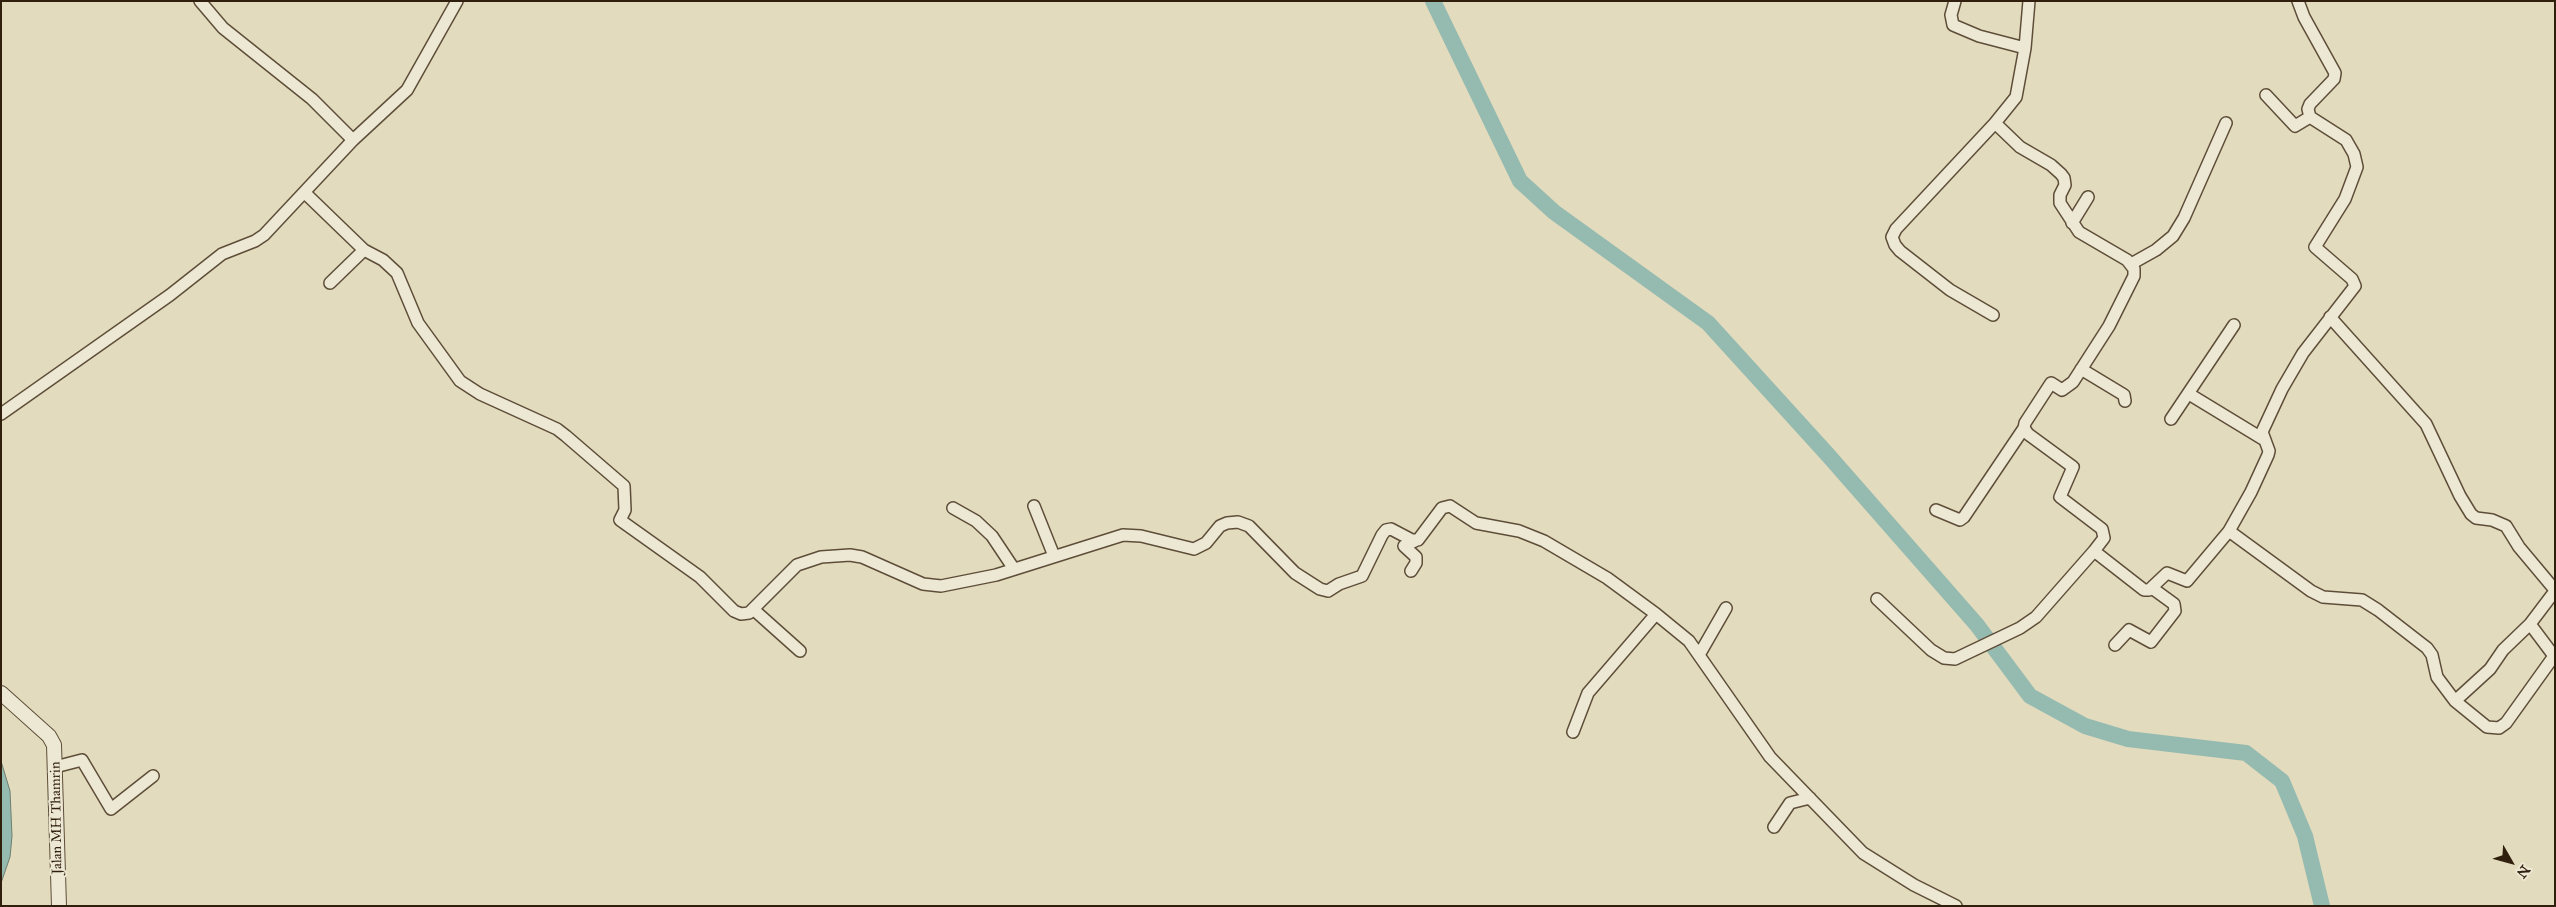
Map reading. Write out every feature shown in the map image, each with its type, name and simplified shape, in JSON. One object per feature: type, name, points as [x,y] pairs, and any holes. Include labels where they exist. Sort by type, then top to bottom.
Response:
[{"type":"street","points":[[200,1],[223,28],[312,100],[354,140]]},
{"type":"street","points":[[1,414],[170,295],[222,254],[255,241],[264,235],[354,140],[407,90],[457,1]]},
{"type":"street","points":[[1955,1],[1951,14],[1953,25],[1979,36],[2025,48]]},
{"type":"street","points":[[1993,315],[1950,290],[1900,251],[1892,237],[1896,229],[1995,123],[2016,97],[2025,48],[2029,1]]},
{"type":"street","points":[[2262,439],[2262,432],[2282,389],[2303,353],[2355,286],[2355,283],[2315,245],[2346,199],[2357,168],[2354,154],[2346,140],[2310,117],[2308,109],[2310,104],[2334,79],[2335,73],[2304,17],[2298,1]]},
{"type":"street","points":[[2266,95],[2294,125],[2310,117]]},
{"type":"street","points":[[1936,510],[1960,520],[1964,517],[2024,428],[2025,423],[2051,383],[2062,390],[2068,388],[2109,326],[2134,276],[2134,269],[2131,264],[2079,232],[2072,223],[2060,203],[2060,195],[2065,185],[2061,174],[2051,165],[2020,147],[1995,123]]},
{"type":"street","points":[[2131,264],[2156,250],[2173,236],[2184,218],[2226,123]]},
{"type":"street","points":[[305,193],[364,250],[382,260],[397,273],[418,323],[460,381],[480,394],[557,429],[566,436],[624,486],[625,510],[620,520],[700,576],[734,611],[748,613],[797,565],[821,557],[850,555],[862,557],[923,584],[933,586],[996,575],[1054,556],[1132,535],[1194,549],[1206,543],[1220,526],[1238,522],[1255,531],[1295,573],[1320,589],[1328,591],[1339,584],[1362,576],[1386,530],[1391,529],[1415,541]]},
{"type":"street","points":[[2072,223],[2088,197]]},
{"type":"street","points":[[330,283],[364,250]]},
{"type":"street","points":[[2330,316],[2426,424],[2471,514],[2476,518],[2492,520],[2506,526],[2528,559],[2555,591],[2530,624],[2503,650],[2490,669],[2455,702]]},
{"type":"street","points":[[2170,419],[2190,394],[2234,325]]},
{"type":"street","points":[[2081,369],[2124,395],[2125,400]]},
{"type":"street","points":[[2094,551],[2144,590],[2152,588],[2167,573],[2187,581],[2229,531],[2251,492],[2269,451],[2262,439],[2190,394]]},
{"type":"street","points":[[1877,599],[1931,650],[1944,658],[1955,659],[2036,617],[2094,551],[2104,538],[2102,529],[2060,497],[2073,467],[2028,434],[2024,428]]},
{"type":"street","points":[[1034,506],[1054,556]]},
{"type":"street","points":[[1412,571],[1416,563],[1416,557],[1404,546],[1415,541],[1442,508],[1450,506],[1476,524],[1519,531],[1544,540],[1607,578],[1656,614],[1689,642],[1770,757],[1863,852],[1914,885],[1956,906]]},
{"type":"street","points":[[953,508],[988,532],[1014,569]]},
{"type":"street","points":[[2229,531],[2311,591],[2323,596],[2362,600],[2385,615],[2427,648],[2432,655],[2437,677],[2455,702],[2482,725],[2499,728],[2506,723],[2554,656],[2530,624]]},
{"type":"street","points":[[2115,645],[2129,630],[2151,642],[2175,611],[2174,604],[2152,588]]},
{"type":"street","points":[[1699,655],[1726,608]]},
{"type":"street","points":[[754,609],[800,651]]},
{"type":"street","points":[[1573,732],[1588,693],[1656,614]]},
{"type":"street","name":"Jalan MH Thamrin","points":[[1,693],[49,736],[56,752],[59,906]]},
{"type":"street","points":[[56,767],[82,760],[111,809],[153,776]]},
{"type":"street","points":[[1774,827],[1790,803],[1810,798]]},
{"type":"water","points":[[1,761],[10,791],[12,836],[10,857],[1,883]]},
{"type":"waterway","points":[[1433,1],[1520,181],[1554,212],[1708,323],[1828,455],[1977,625],[2030,696],[2085,726],[2128,739],[2246,753],[2282,781],[2305,836],[2322,906]]}]
